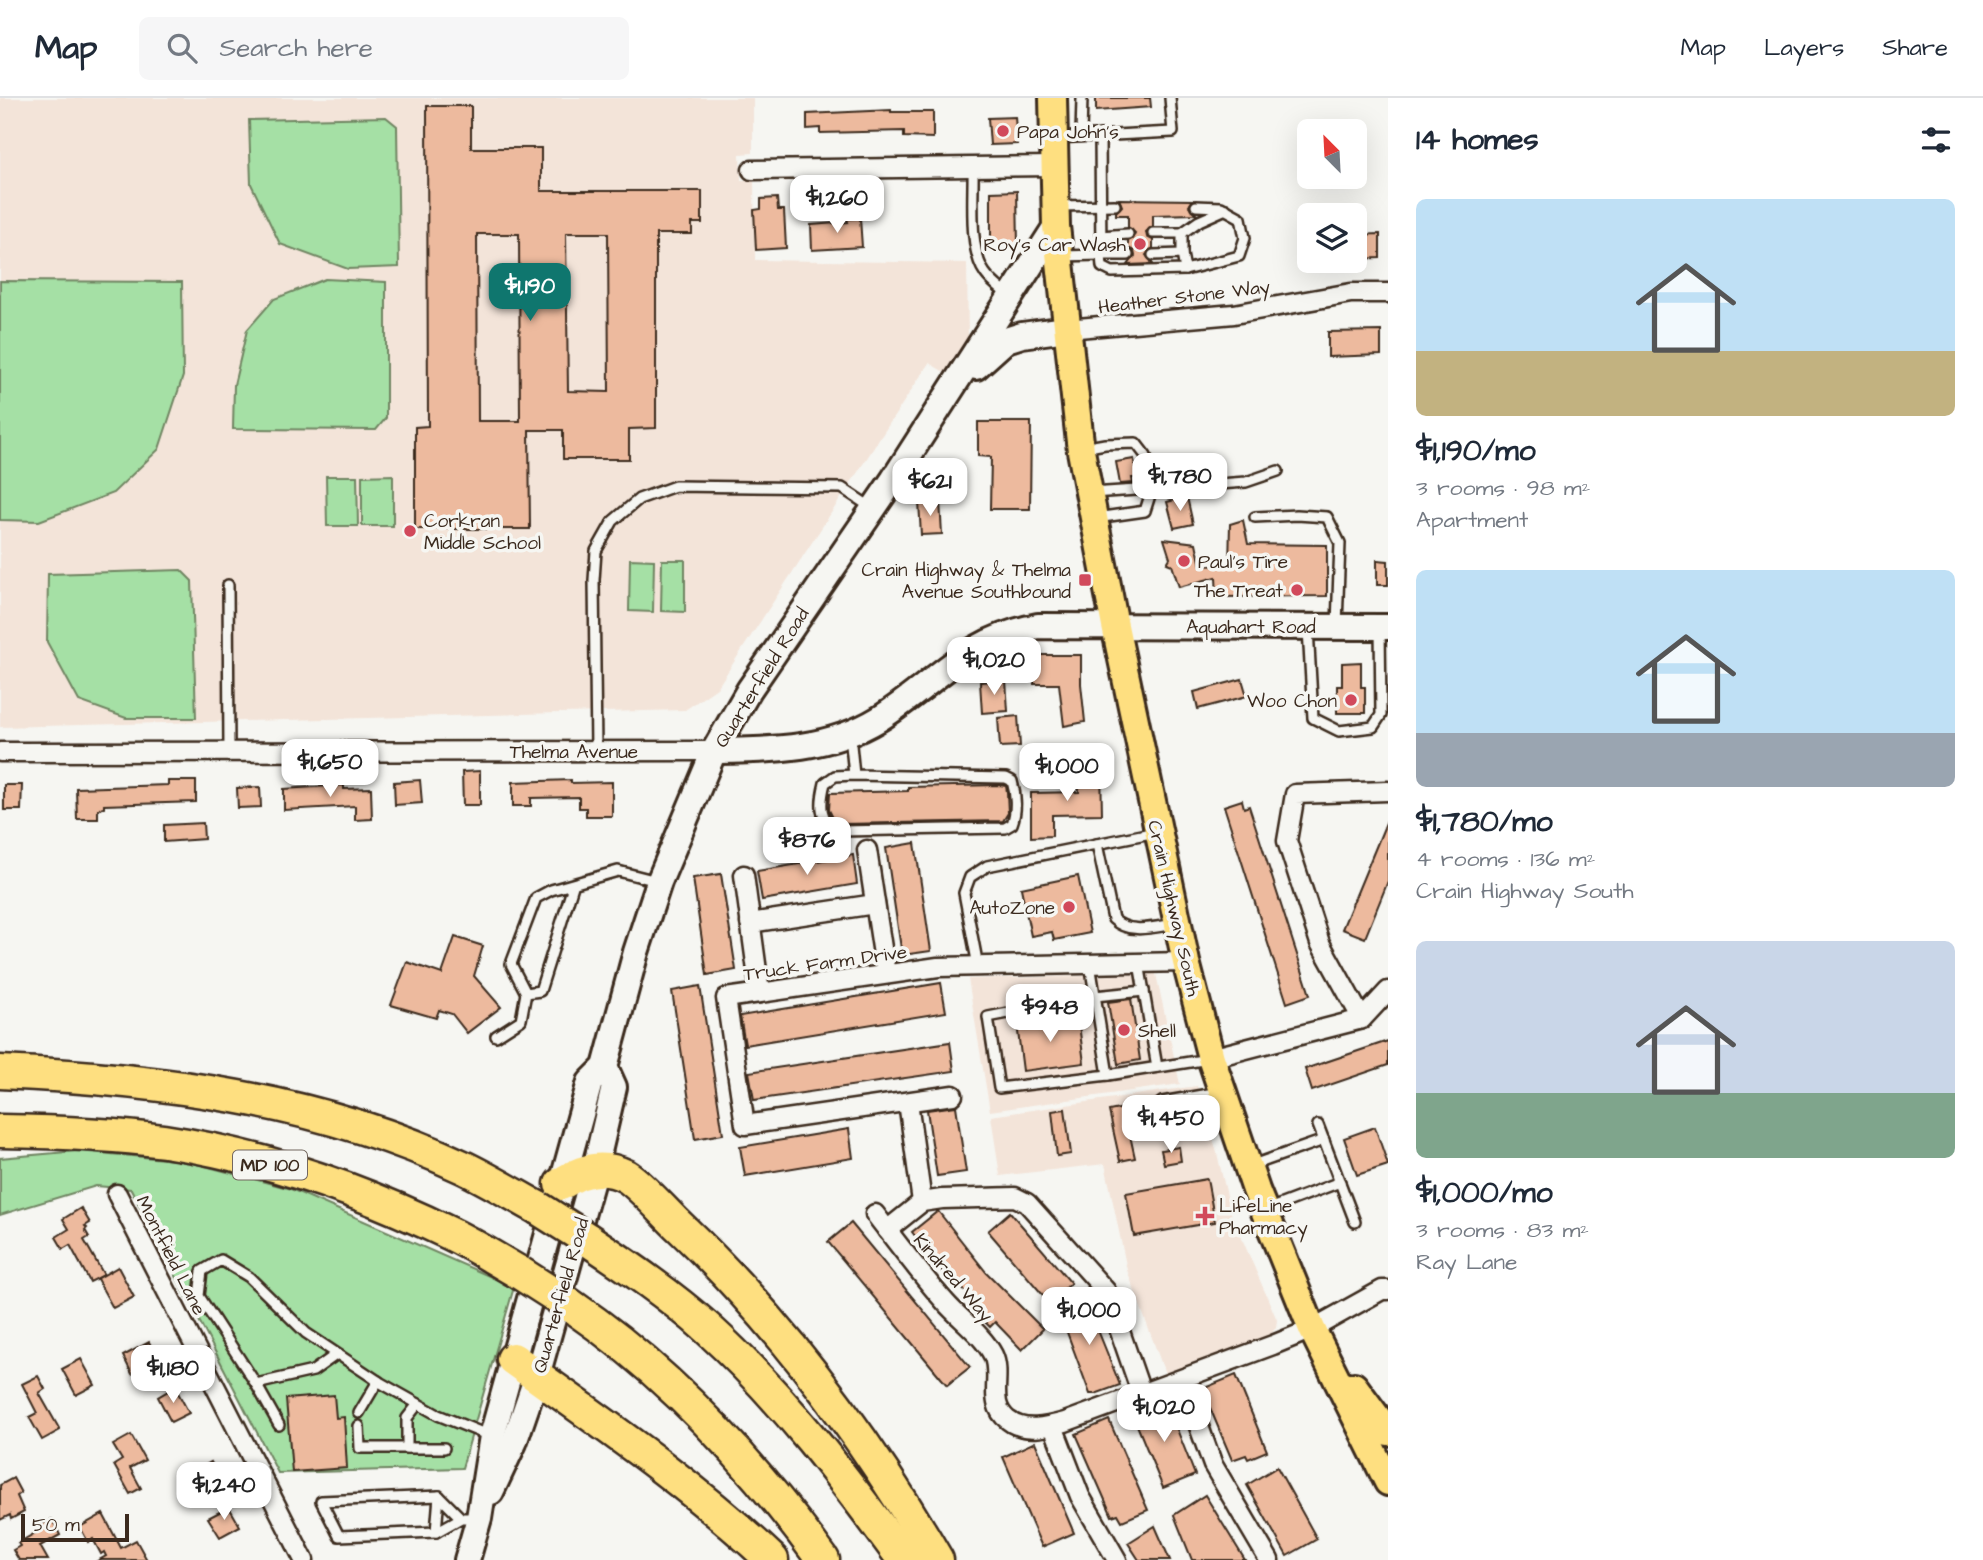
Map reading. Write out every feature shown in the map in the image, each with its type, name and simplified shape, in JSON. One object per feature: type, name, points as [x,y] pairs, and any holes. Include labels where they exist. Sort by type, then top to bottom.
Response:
[{"type":"highway","points":[[0,1072],[73,1075],[248,1097],[330,1118],[401,1142],[462,1167],[538,1208],[653,1283],[707,1328],[752,1371],[803,1427],[904,1560]]},
{"type":"highway","name":"MD 100","points":[[0,1130],[74,1132],[165,1142],[231,1155],[311,1177],[378,1201],[452,1234],[520,1273],[609,1332],[705,1416],[751,1467],[823,1560]]},
{"type":"highway","points":[[561,1184],[572,1176],[595,1169],[627,1177],[712,1257],[815,1376],[895,1489],[937,1560]]},
{"type":"highway","points":[[525,1368],[688,1487],[772,1560]]},
{"type":"main road","name":"Crain Highway South","points":[[1053,98],[1059,256],[1081,448],[1177,924],[1211,1058],[1226,1104],[1264,1210],[1312,1329]]},
{"type":"main road","name":"Quarterfield Road","points":[[470,1518],[514,1443],[525,1368],[561,1184],[590,1082],[605,1068],[636,952],[659,882],[714,751],[762,670],[873,509],[1011,297],[1056,216]]},
{"type":"main road","name":"Quarterfield Road","points":[[948,395],[1006,340],[1067,329]]},
{"type":"main road","name":"Thelma Avenue","points":[[714,751],[799,748],[822,743],[879,719],[956,660],[998,637],[1038,626],[1115,626]]},
{"type":"main road","name":"Aquahart Road","points":[[1115,626],[1384,627]]},
{"type":"main road","name":"Quarterfield Road","points":[[467,1560],[470,1518],[492,1436],[525,1368],[595,1169],[614,1087],[605,1068]]},
{"type":"main road","points":[[1312,1329],[1388,1432]]},
{"type":"main road","points":[[1312,1329],[1388,1482]]},
{"type":"street","points":[[752,170],[1054,166]]},
{"type":"street","name":"Heather Stone Way","points":[[1067,329],[1234,314],[1351,293],[1388,293]]},
{"type":"street","name":"Thelma Avenue","points":[[0,752],[714,751]]},
{"type":"street","points":[[1362,1019],[1320,943],[1287,841],[1295,794],[1388,791]]},
{"type":"street","points":[[867,850],[886,974]]},
{"type":"street","points":[[744,875],[760,993]]},
{"type":"street","points":[[750,923],[875,904]]},
{"type":"street","name":"Truck Farm Drive","points":[[953,1095],[744,1125],[726,998],[938,967],[1185,962]]},
{"type":"street","points":[[1211,1058],[1362,1019],[1388,991]]},
{"type":"street","points":[[908,1102],[922,1202]]},
{"type":"street","name":"Montfield Lane","points":[[117,1194],[304,1560]]},
{"type":"street","points":[[887,1230],[922,1202],[942,1199],[1015,1198],[1027,1203],[1106,1291],[1142,1395]]},
{"type":"street","name":"Kindred Way","points":[[875,1214],[932,1287],[993,1354],[997,1403],[1007,1420],[1027,1428],[1053,1426],[1182,1380],[1312,1329],[1382,1290],[1388,1290]]},
{"type":"street","points":[[1182,1380],[1213,1465],[1269,1560]]},
{"type":"street","points":[[1053,1426],[1080,1496],[1116,1560]]},
{"type":"lane","points":[[1082,98],[1082,135]]},
{"type":"lane","points":[[1054,138],[1173,132],[1170,98]]},
{"type":"lane","points":[[1100,135],[1102,267],[1112,272],[1185,270],[1239,256],[1245,238],[1241,218],[1221,206],[1196,206]]},
{"type":"lane","points":[[973,167],[975,242],[980,266],[986,276],[1011,297]]},
{"type":"lane","points":[[1056,216],[1100,205],[1115,205]]},
{"type":"lane","points":[[1153,233],[1182,233],[1199,221],[1226,209]]},
{"type":"lane","points":[[1182,233],[1185,270]]},
{"type":"lane","points":[[1100,236],[1128,234]]},
{"type":"lane","points":[[1153,255],[1182,254]]},
{"type":"lane","points":[[1059,256],[1128,255]]},
{"type":"lane","points":[[1081,448],[1136,443],[1146,456],[1152,489],[1145,511],[1092,506]]},
{"type":"lane","points":[[1092,506],[1152,489],[1246,482],[1278,471]]},
{"type":"lane","points":[[596,751],[596,551],[613,521],[639,499],[675,486],[842,488],[873,509]]},
{"type":"lane","points":[[1255,517],[1327,517],[1340,543],[1337,626]]},
{"type":"lane","points":[[228,585],[229,752]]},
{"type":"lane","points":[[1308,626],[1312,718],[1339,731],[1373,727],[1381,715],[1384,627]]},
{"type":"lane","points":[[850,733],[854,775]]},
{"type":"lane","points":[[854,775],[1006,778],[1012,781],[1014,788],[1015,816],[1012,824],[1005,828],[840,831],[830,827],[824,820],[821,800],[825,783],[835,776],[854,775]]},
{"type":"lane","points":[[978,966],[964,893],[970,877],[986,866],[1158,832]]},
{"type":"lane","points":[[1097,844],[1113,919],[1120,926],[1133,929],[1177,924]]},
{"type":"lane","points":[[496,1036],[521,1020],[526,993],[510,964],[536,898],[551,890],[618,872],[659,882]]},
{"type":"lane","points":[[526,993],[540,991],[573,886]]},
{"type":"lane","points":[[1139,963],[1157,1067]]},
{"type":"lane","points":[[1090,964],[1108,1075]]},
{"type":"lane","points":[[1144,991],[1095,996],[988,1017],[999,1088],[1108,1075],[1211,1058]]},
{"type":"lane","points":[[1163,1102],[1226,1104],[1159,1132],[1154,1129],[1152,1110],[1163,1102]]},
{"type":"lane","points":[[1318,1125],[1355,1222]]},
{"type":"lane","points":[[1248,1167],[1324,1140]]},
{"type":"lane","points":[[1264,1210],[1340,1182]]},
{"type":"lane","points":[[279,1425],[199,1296],[202,1271],[221,1260],[249,1276],[306,1333],[378,1381],[438,1415],[492,1436]]},
{"type":"lane","points":[[256,1384],[313,1371],[337,1354]]},
{"type":"lane","points":[[359,1413],[378,1381]]},
{"type":"lane","points":[[407,1448],[407,1418],[418,1404]]},
{"type":"lane","points":[[359,1426],[360,1448],[444,1448]]},
{"type":"lane","points":[[439,1496],[470,1518],[436,1532],[339,1536],[321,1501],[439,1496]]},
{"type":"lane","points":[[436,1532],[439,1496]]},
{"type":"shaded area","name":"Corkran Middle School","points":[[0,98],[753,98],[753,153],[740,154],[741,180],[754,180],[755,260],[967,263],[968,340],[946,373],[929,363],[717,688],[685,710],[0,727]]},
{"type":"shaded area","points":[[1156,974],[1180,1084],[990,1111],[968,979]]},
{"type":"shaded area","points":[[1197,1086],[1231,1213],[1277,1320],[1270,1336],[1166,1376],[1127,1270],[1105,1164],[1000,1176],[991,1116]]},
{"type":"green space","points":[[386,117],[397,126],[399,267],[348,269],[280,244],[251,184],[249,120]]},
{"type":"green space","points":[[325,279],[386,282],[386,418],[376,430],[233,429],[234,385],[247,330],[274,299]]},
{"type":"green space","points":[[0,281],[182,282],[183,376],[159,449],[113,493],[39,521],[0,520]]},
{"type":"green space","points":[[393,475],[393,526],[362,526],[362,476]]},
{"type":"green space","points":[[326,476],[357,476],[358,526],[327,526]]},
{"type":"green space","points":[[630,559],[654,560],[653,612],[629,611]]},
{"type":"green space","points":[[662,560],[685,560],[685,612],[661,611]]},
{"type":"green space","points":[[181,570],[192,581],[196,718],[126,718],[79,701],[47,642],[48,574]]},
{"type":"green space","points":[[78,1151],[186,1161],[291,1189],[514,1287],[462,1468],[278,1473],[131,1189],[96,1186],[0,1215],[0,1158]]},
{"type":"building","points":[[1096,98],[1150,98],[1151,107],[1096,111]]},
{"type":"building","points":[[427,106],[471,106],[471,148],[541,148],[541,191],[702,191],[702,223],[692,223],[692,234],[656,234],[656,428],[629,429],[629,459],[563,459],[563,430],[529,430],[530,529],[415,529],[415,427],[428,426]],"holes":[[[566,233],[608,233],[609,392],[568,391]],[[477,234],[519,234],[520,421],[478,421]]]},
{"type":"building","points":[[891,110],[933,112],[933,138],[904,137],[904,131],[820,133],[820,128],[807,129],[807,114]]},
{"type":"building","name":"Papa John's","points":[[1015,117],[1017,144],[990,145],[988,118]]},
{"type":"building","points":[[1017,191],[1018,246],[991,246],[991,192]]},
{"type":"building","points":[[777,198],[778,210],[784,210],[786,248],[756,250],[754,210],[761,209],[761,199]]},
{"type":"building","points":[[1119,199],[1193,200],[1189,206],[1196,214],[1153,215],[1153,226],[1146,232],[1147,237],[1153,240],[1153,248],[1146,255],[1153,264],[1128,265],[1135,256],[1134,251],[1128,248],[1128,241],[1135,233],[1128,227],[1128,215],[1116,215],[1122,206]]},
{"type":"building","points":[[860,218],[862,247],[812,250],[811,225],[848,222],[847,219]]},
{"type":"building","points":[[1367,234],[1380,234],[1380,258],[1367,258]]},
{"type":"building","points":[[1381,331],[1381,355],[1328,357],[1328,332]]},
{"type":"building","points":[[978,422],[1031,422],[1030,509],[990,509],[991,457],[978,456]]},
{"type":"building","points":[[1209,458],[1209,477],[1168,477],[1167,459]]},
{"type":"building","points":[[1134,459],[1137,478],[1132,478],[1133,483],[1120,484],[1116,462]]},
{"type":"building","points":[[1187,497],[1193,524],[1174,528],[1167,502]]},
{"type":"building","points":[[940,501],[942,534],[921,535],[919,502]]},
{"type":"building","points":[[1243,520],[1248,544],[1327,545],[1327,596],[1217,597],[1216,577],[1179,587],[1172,565],[1167,563],[1170,558],[1164,539],[1196,543],[1201,566],[1229,565],[1230,524]]},
{"type":"building","points":[[1377,560],[1388,561],[1388,585],[1377,585]]},
{"type":"building","points":[[1034,655],[1081,655],[1085,722],[1064,726],[1059,684],[1034,684]]},
{"type":"building","name":"Woo Chon","points":[[1361,662],[1365,713],[1337,713],[1337,686],[1342,686],[1342,663]]},
{"type":"building","points":[[1242,679],[1247,696],[1198,709],[1194,692]]},
{"type":"building","points":[[1006,680],[1008,711],[982,713],[980,682]]},
{"type":"building","points":[[1018,716],[1020,746],[1000,747],[998,718]]},
{"type":"building","points":[[1101,767],[1102,814],[1052,815],[1052,836],[1031,837],[1031,793],[1079,792],[1078,776],[1081,776],[1081,768]]},
{"type":"building","points":[[480,771],[480,805],[463,805],[462,772]]},
{"type":"building","points":[[420,780],[422,803],[395,805],[394,782]]},
{"type":"building","points":[[571,780],[571,783],[612,782],[612,816],[586,816],[586,808],[579,808],[579,797],[531,798],[531,806],[513,806],[513,782]]},
{"type":"building","points":[[168,781],[196,781],[196,802],[104,805],[104,808],[98,809],[98,819],[77,819],[76,788],[168,785]]},
{"type":"building","points":[[4,785],[22,785],[21,810],[4,810]]},
{"type":"building","points":[[344,785],[344,789],[371,788],[372,819],[355,820],[355,806],[284,810],[284,789]]},
{"type":"building","points":[[1006,786],[1007,792],[1008,813],[1003,821],[842,824],[833,818],[829,810],[830,793],[908,791],[908,787]]},
{"type":"building","points":[[260,787],[261,807],[238,808],[237,788]]},
{"type":"building","points":[[1242,800],[1244,808],[1249,806],[1310,995],[1287,1003],[1224,806]]},
{"type":"building","points":[[1388,818],[1388,881],[1365,938],[1342,929]]},
{"type":"building","points":[[203,823],[204,839],[164,842],[164,825]]},
{"type":"building","points":[[915,843],[931,951],[902,955],[886,848]]},
{"type":"building","points":[[853,855],[857,884],[762,900],[757,871]]},
{"type":"building","points":[[721,874],[736,970],[707,975],[693,878]]},
{"type":"building","points":[[1078,876],[1090,933],[1054,940],[1052,932],[1031,936],[1021,888]]},
{"type":"building","points":[[455,937],[483,946],[474,976],[501,1007],[467,1033],[452,1014],[439,1010],[436,1018],[391,1005],[407,962],[442,974]]},
{"type":"building","points":[[941,983],[946,1012],[745,1045],[740,1016]]},
{"type":"building","points":[[700,986],[723,1134],[695,1139],[672,991]]},
{"type":"building","name":"Shell","points":[[1131,999],[1140,1060],[1118,1064],[1108,1002]]},
{"type":"building","points":[[1078,1017],[1084,1063],[1023,1071],[1017,1024]]},
{"type":"building","points":[[1388,1041],[1388,1065],[1312,1091],[1305,1069]]},
{"type":"building","points":[[950,1042],[954,1071],[754,1100],[749,1072]]},
{"type":"building","points":[[956,1106],[966,1172],[937,1176],[927,1110]]},
{"type":"building","points":[[1124,1108],[1135,1158],[1120,1161],[1109,1111]]},
{"type":"building","points":[[1065,1109],[1071,1154],[1057,1156],[1052,1111]]},
{"type":"building","points":[[1375,1127],[1388,1165],[1357,1175],[1344,1138]]},
{"type":"building","points":[[849,1129],[853,1158],[745,1176],[740,1147]]},
{"type":"building","points":[[1179,1147],[1181,1161],[1164,1164],[1161,1150]]},
{"type":"building","points":[[1207,1179],[1215,1222],[1134,1236],[1126,1193]]},
{"type":"building","points":[[81,1208],[90,1223],[85,1226],[89,1237],[84,1240],[104,1275],[90,1282],[70,1245],[63,1249],[56,1237],[69,1229],[63,1219]]},
{"type":"building","points":[[938,1211],[986,1272],[1043,1329],[1022,1350],[995,1322],[990,1327],[980,1317],[983,1314],[974,1305],[976,1303],[957,1283],[954,1286],[912,1232]]},
{"type":"building","points":[[1010,1212],[1071,1283],[1049,1302],[988,1231]]},
{"type":"building","points":[[851,1223],[970,1367],[947,1385],[828,1242]]},
{"type":"building","points":[[118,1267],[134,1297],[113,1308],[97,1279]]},
{"type":"building","points":[[1085,1298],[1120,1385],[1095,1394],[1090,1394],[1058,1308]]},
{"type":"building","points":[[149,1342],[159,1361],[132,1374],[123,1356]]},
{"type":"building","points":[[81,1359],[95,1385],[76,1395],[62,1369]]},
{"type":"building","points":[[1236,1375],[1267,1451],[1248,1459],[1246,1455],[1232,1460],[1202,1389]]},
{"type":"building","points":[[38,1376],[45,1389],[39,1393],[60,1430],[42,1440],[29,1417],[37,1413],[22,1384]]},
{"type":"building","points":[[175,1387],[189,1413],[171,1422],[158,1397]]},
{"type":"building","points":[[334,1395],[336,1418],[344,1417],[347,1468],[292,1472],[286,1399]]},
{"type":"building","points":[[1165,1399],[1195,1475],[1163,1488],[1132,1413]]},
{"type":"building","points":[[1109,1420],[1148,1510],[1122,1521],[1118,1514],[1112,1516],[1076,1434]]},
{"type":"building","points":[[131,1435],[145,1460],[130,1468],[141,1488],[130,1494],[114,1465],[122,1460],[113,1445]]},
{"type":"building","points":[[1035,1442],[1074,1533],[1042,1547],[1003,1457]]},
{"type":"building","points":[[211,1462],[219,1478],[183,1494],[177,1482]]},
{"type":"building","points":[[1277,1467],[1317,1539],[1287,1556],[1247,1485]]},
{"type":"building","points":[[13,1478],[21,1493],[17,1496],[24,1512],[11,1519],[10,1515],[0,1520],[0,1485]]},
{"type":"building","points":[[1205,1495],[1245,1560],[1192,1560],[1174,1515]]},
{"type":"building","points":[[229,1507],[240,1526],[220,1537],[208,1518]]},
{"type":"building","points":[[103,1514],[121,1548],[136,1540],[147,1560],[99,1560],[106,1556],[104,1552],[101,1554],[93,1539],[88,1542],[80,1527]]},
{"type":"building","points":[[52,1519],[60,1535],[40,1546],[48,1560],[19,1560],[13,1550],[20,1546],[18,1543],[42,1529],[40,1525]]},
{"type":"building","points":[[1155,1526],[1170,1560],[1139,1560],[1128,1543]]},
{"type":"place","name":"Papa John's","points":[[1003,131]]},
{"type":"place","name":"Roy's Car Wash","points":[[1140,244]]},
{"type":"place","name":"Corkran Middle School","points":[[410,531]]},
{"type":"place","name":"Paul's Tire","points":[[1184,561]]},
{"type":"place","name":"Crain Highway & Thelma Avenue Southbound","points":[[1085,580]]},
{"type":"place","name":"The Treat","points":[[1297,590]]},
{"type":"place","name":"Woo Chon","points":[[1351,700]]},
{"type":"place","name":"AutoZone","points":[[1069,907]]},
{"type":"place","name":"Shell","points":[[1124,1030]]},
{"type":"place","name":"LifeLine Pharmacy","points":[[1205,1216]]}]
